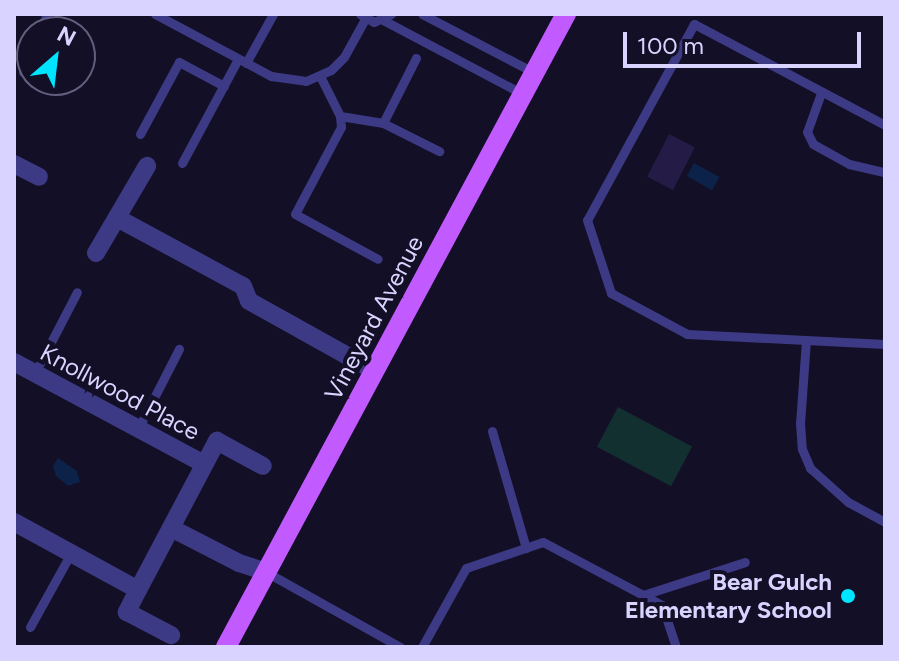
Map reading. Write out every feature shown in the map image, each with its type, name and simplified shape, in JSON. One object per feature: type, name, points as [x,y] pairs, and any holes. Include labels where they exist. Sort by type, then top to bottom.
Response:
[{"type":"main road","name":"Vineyard Avenue","points":[[226,647],[566,14]]},
{"type":"street","points":[[14,164],[39,177]]},
{"type":"street","points":[[96,253],[119,219],[147,166]]},
{"type":"street","points":[[119,219],[243,286],[249,301],[375,371]]},
{"type":"street","name":"Knollwood Place","points":[[14,362],[204,464]]},
{"type":"street","points":[[171,635],[127,612],[204,464],[217,441],[263,466]]},
{"type":"street","points":[[14,522],[138,590]]},
{"type":"street","points":[[171,528],[239,563],[266,572]]},
{"type":"lane","points":[[155,14],[242,61],[287,81],[306,81],[320,76],[344,57],[362,16],[387,17],[523,94]]},
{"type":"lane","points":[[182,163],[224,86],[273,14]]},
{"type":"lane","points":[[422,14],[535,73]]},
{"type":"lane","points":[[885,125],[694,24],[587,220],[611,293],[687,334],[885,344]]},
{"type":"lane","points":[[383,123],[416,58]]},
{"type":"lane","points":[[140,134],[179,62],[224,86]]},
{"type":"lane","points":[[320,76],[340,116],[341,127],[295,214],[378,259]]},
{"type":"lane","points":[[821,93],[807,132],[813,144],[849,164],[885,172]]},
{"type":"lane","points":[[340,116],[383,123],[439,151]]},
{"type":"lane","points":[[35,373],[77,292]]},
{"type":"lane","points":[[806,340],[800,423],[802,449],[810,468],[848,502],[885,522]]},
{"type":"lane","points":[[138,429],[179,349]]},
{"type":"lane","points":[[492,431],[526,548]]},
{"type":"lane","points":[[422,647],[466,568],[543,542],[662,605],[676,647]]},
{"type":"lane","points":[[30,627],[71,553]]},
{"type":"lane","points":[[643,595],[745,562]]},
{"type":"lane","points":[[266,572],[400,647]]},
{"type":"green space","points":[[618,407],[692,446],[671,486],[597,447]]},
{"type":"water","points":[[694,163],[719,177],[712,190],[687,176]]},
{"type":"water","points":[[58,458],[77,471],[80,482],[68,486],[56,476],[53,466]]},
{"type":"building","points":[[669,134],[695,147],[673,190],[647,177]]},
{"type":"place","name":"Bear Gulch Elementary School","points":[[848,596]]}]
